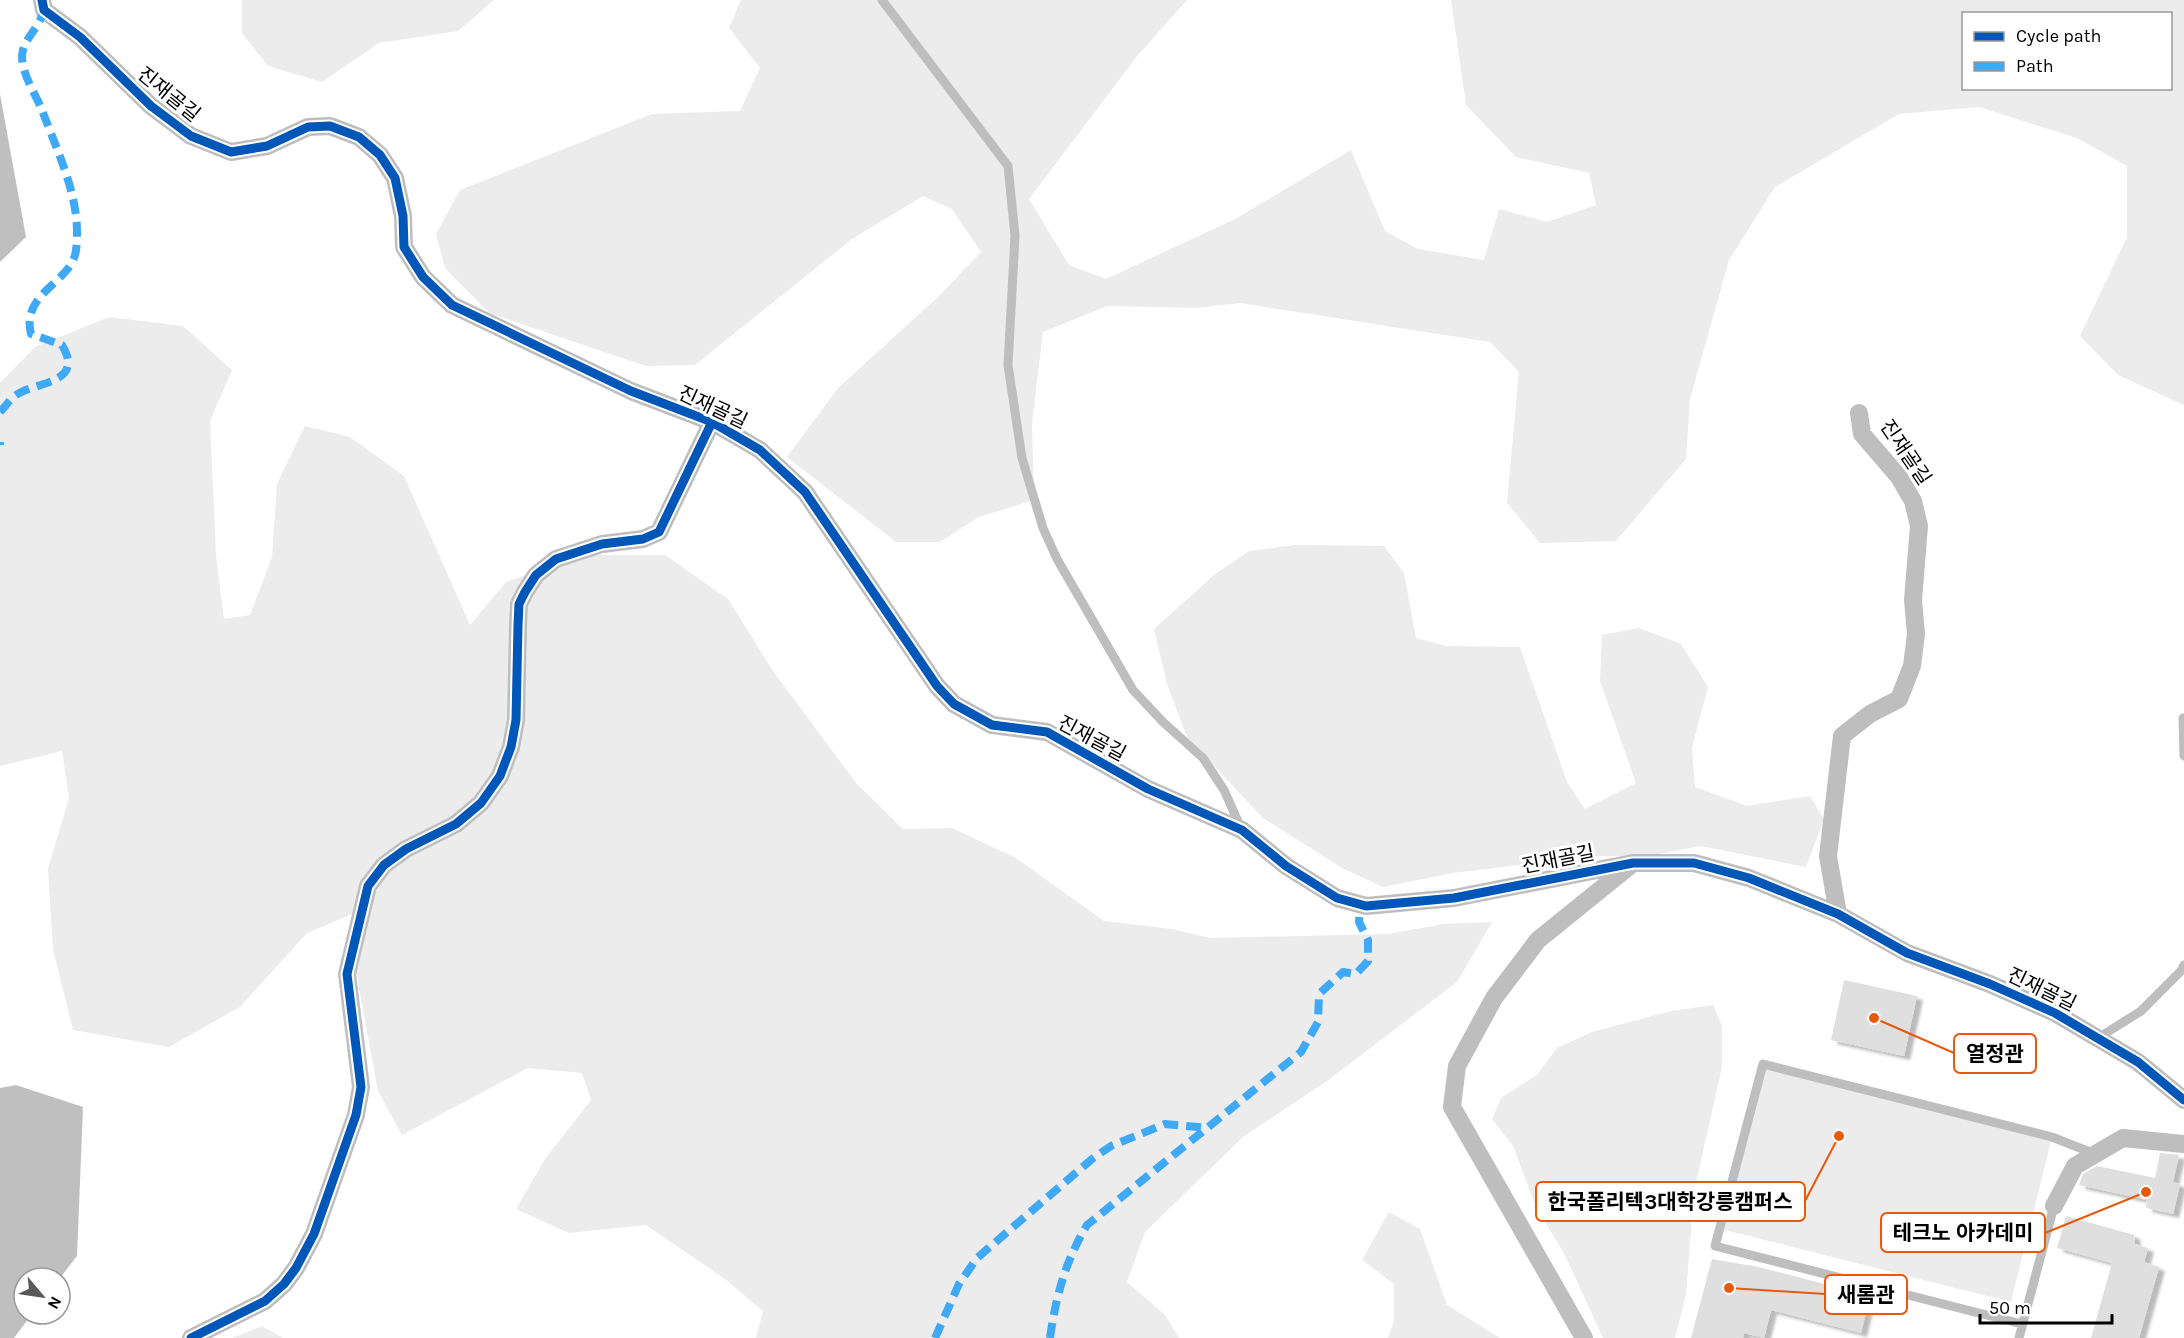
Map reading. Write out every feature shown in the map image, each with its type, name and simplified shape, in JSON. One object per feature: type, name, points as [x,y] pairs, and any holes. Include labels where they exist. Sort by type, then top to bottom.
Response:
[{"type":"street","name":"진재골길","points":[[42,0],[44,10],[80,38],[151,106],[191,136],[231,152],[267,146],[308,127],[330,126],[359,137],[380,155],[395,178],[403,216],[404,247],[423,277],[452,305],[631,392],[712,422],[760,450],[805,492],[937,686],[954,704],[992,724],[1047,732],[1149,789],[1242,830],[1317,888],[1337,898],[1366,906],[1455,898],[1633,863],[1694,863],[1749,878],[1838,914],[1907,954],[1990,984],[2055,1013],[2138,1062],[2184,1100]]},
{"type":"street","name":"진재골길","points":[[1838,914],[1828,856],[1842,736],[1870,714],[1899,699],[1912,666],[1916,634],[1913,600],[1919,526],[1913,501],[1899,477],[1862,434],[1859,412]]},
{"type":"street","points":[[190,1338],[264,1301],[284,1284],[314,1234],[356,1115],[361,1088],[347,974],[368,886],[384,865],[406,849],[456,824],[481,803],[500,776],[511,747],[516,720],[519,604],[525,592],[536,575],[556,560],[579,550],[602,544],[643,539],[659,532],[712,422]]},
{"type":"street","points":[[1584,1338],[1452,1107],[1456,1066],[1494,998],[1538,940],[1633,863]]},
{"type":"street","points":[[2054,1206],[2075,1166],[2123,1138],[2184,1144]]},
{"type":"lane","points":[[882,0],[1008,166],[1016,236],[1008,365],[1022,458],[1043,528],[1067,578],[1133,690],[1163,722],[1203,758],[1224,790],[1242,830]]},
{"type":"lane","points":[[2183,718],[2184,756]]},
{"type":"lane","points":[[2098,1038],[2141,1011],[2181,971],[2184,965]]},
{"type":"lane","points":[[2022,1324],[1715,1246],[1763,1064],[2052,1137],[2095,1154]]},
{"type":"lane","points":[[2019,1338],[2054,1206]]},
{"type":"shaded area","points":[[242,0],[494,0],[458,31],[379,43],[322,82],[268,66],[242,33]]},
{"type":"shaded area","points":[[741,0],[1187,0],[1138,55],[1029,199],[1069,265],[1106,279],[1235,219],[1351,150],[1385,231],[1418,249],[1484,260],[1499,209],[1547,222],[1596,205],[1589,173],[1516,157],[1466,105],[1451,0],[2184,0],[2184,405],[2118,375],[2080,336],[2127,237],[2127,166],[2077,138],[1979,107],[1899,114],[1775,187],[1729,260],[1690,399],[1686,459],[1616,541],[1540,543],[1507,503],[1519,372],[1490,342],[1240,303],[1196,308],[1107,306],[1043,332],[1032,423],[1034,500],[979,517],[940,542],[896,542],[787,457],[838,388],[938,297],[981,252],[952,209],[923,196],[852,239],[695,365],[646,366],[489,313],[445,268],[436,234],[460,190],[652,114],[740,111],[760,68],[729,28]]},
{"type":"shaded area","points":[[0,94],[26,237],[0,262]]},
{"type":"shaded area","points":[[109,317],[183,326],[232,370],[210,421],[216,555],[224,619],[250,615],[272,557],[277,484],[305,426],[350,437],[404,476],[470,625],[506,582],[582,555],[665,555],[728,599],[773,671],[857,784],[903,829],[952,828],[1016,858],[1104,921],[1172,929],[1210,938],[1388,934],[1444,924],[1492,922],[1457,982],[1327,1081],[1243,1137],[1145,1232],[1127,1282],[1165,1315],[1179,1338],[756,1338],[763,1311],[725,1279],[646,1225],[569,1233],[516,1209],[545,1159],[591,1100],[582,1073],[528,1068],[402,1135],[378,1091],[354,961],[357,912],[307,933],[240,1007],[169,1047],[73,1030],[53,950],[48,869],[69,798],[62,751],[0,766],[0,383],[35,347]]},
{"type":"shaded area","points":[[1296,545],[1384,546],[1404,573],[1416,638],[1446,646],[1520,647],[1567,782],[1585,809],[1636,783],[1600,681],[1602,635],[1639,628],[1681,644],[1708,687],[1692,748],[1695,787],[1747,806],[1810,796],[1824,819],[1806,867],[1701,846],[1649,856],[1595,856],[1453,873],[1383,887],[1342,868],[1263,818],[1187,737],[1167,684],[1154,629],[1214,575],[1249,551]]},
{"type":"shaded area","points":[[1713,1005],[1722,1026],[1722,1067],[1694,1192],[1686,1294],[1675,1338],[1603,1338],[1564,1253],[1536,1207],[1513,1146],[1492,1119],[1501,1098],[1537,1075],[1557,1048],[1592,1032],[1671,1011]]},
{"type":"shaded area","points":[[1763,1064],[2052,1137],[2011,1302],[1721,1229]]},
{"type":"shaded area","points":[[16,1085],[83,1107],[77,1256],[69,1266],[12,1266],[12,1326],[23,1326],[14,1338],[0,1338],[0,1088]]},
{"type":"shaded area","points":[[1389,1212],[1420,1229],[1447,1305],[1500,1338],[1388,1338],[1394,1321],[1394,1284],[1362,1260]]},
{"type":"shaded area","points":[[262,1326],[283,1338],[232,1338]]},
{"type":"building","points":[[1844,980],[1917,996],[1904,1056],[1831,1040]]},
{"type":"building","points":[[2160,1153],[2179,1155],[2173,1182],[2180,1184],[2173,1214],[2146,1208],[2147,1200],[2079,1185],[2083,1174],[2097,1166],[2155,1178]]},
{"type":"building","points":[[2066,1216],[2134,1235],[2135,1244],[2148,1248],[2144,1262],[2159,1267],[2139,1338],[2091,1338],[2112,1263],[2057,1248]]},
{"type":"building","points":[[1712,1259],[1759,1267],[1870,1296],[1861,1333],[1771,1310],[1764,1338],[1744,1333],[1743,1338],[1691,1338]]},
{"type":"marked path","points":[[0,412],[16,395],[56,379],[67,367],[67,358],[62,345],[31,334],[30,320],[38,299],[70,265],[75,255],[77,241],[76,217],[70,185],[23,65],[23,50],[44,10]]},
{"type":"marked path","points":[[1050,1338],[1062,1280],[1087,1225],[1301,1052],[1318,1022],[1319,994],[1343,972],[1356,974],[1368,961],[1368,940],[1359,922],[1360,905]]},
{"type":"marked path","points":[[935,1338],[959,1284],[977,1258],[1092,1159],[1111,1146],[1165,1124],[1208,1128]]},
{"type":"cycle path","points":[[42,0],[44,10],[80,37],[151,106],[191,136],[231,152],[267,146],[308,127],[330,126],[359,137],[380,155],[395,178],[403,216],[404,247],[423,277],[452,305],[631,391],[712,422],[760,450],[805,492],[937,686],[954,704],[992,725],[1047,732],[1148,789],[1242,830],[1286,866],[1337,898],[1366,906],[1454,898],[1633,863],[1694,863],[1749,878],[1838,914],[1907,953],[1990,984],[2055,1013],[2138,1062],[2184,1100]]},
{"type":"cycle path","points":[[191,1338],[265,1301],[284,1284],[296,1268],[314,1234],[356,1115],[361,1087],[347,974],[368,886],[384,865],[406,849],[456,824],[481,803],[500,776],[511,747],[516,720],[519,604],[525,592],[536,575],[556,559],[602,544],[643,539],[659,532],[712,422]]},
{"type":"place","name":"열정관","points":[[1874,1018]]},
{"type":"place","name":"한국폴리텍3대학강릉캠퍼스","points":[[1839,1136]]},
{"type":"place","name":"테크노 아카데미","points":[[2146,1192]]},
{"type":"place","name":"새롬관","points":[[1729,1288]]}]
